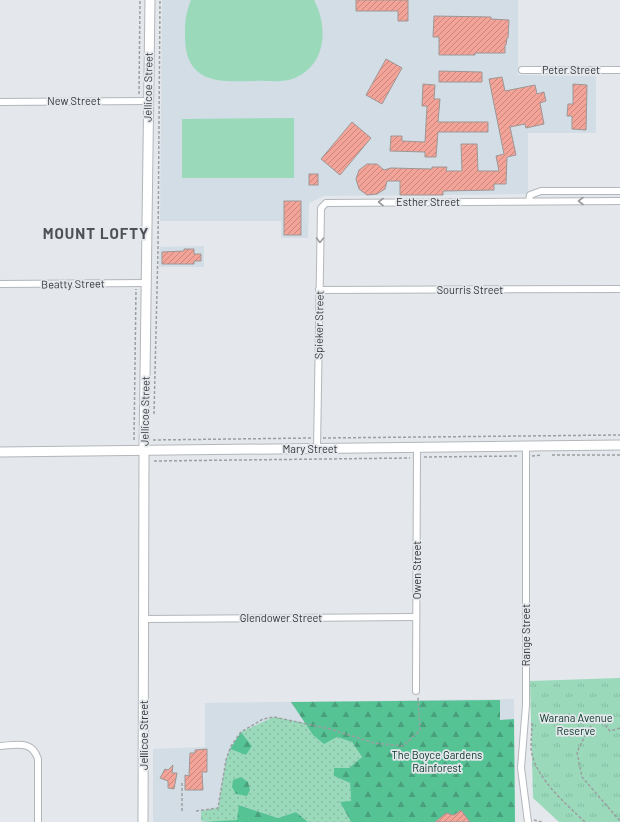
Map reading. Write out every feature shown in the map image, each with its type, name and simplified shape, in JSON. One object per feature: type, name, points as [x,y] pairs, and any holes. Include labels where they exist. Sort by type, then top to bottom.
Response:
[{"type":"street","name":"Jellicoe Street","points":[[143,822],[145,619],[144,450],[150,0]]},
{"type":"street","name":"Peter Street","points":[[522,70],[620,70]]},
{"type":"street","name":"New Street","points":[[0,102],[148,101]]},
{"type":"street","points":[[529,201],[530,195],[541,191],[620,190]]},
{"type":"street","name":"Esther Street","points":[[326,203],[620,201]]},
{"type":"street","name":"Spieker Street","points":[[317,449],[321,208],[326,203]]},
{"type":"street","name":"Beatty Street","points":[[0,284],[147,283]]},
{"type":"street","name":"Sourris Street","points":[[319,290],[620,290]]},
{"type":"street","name":"Mary Street","points":[[0,452],[317,449],[417,453],[526,447],[620,445]]},
{"type":"street","name":"Range Street","points":[[526,447],[526,705],[521,768],[528,822]]},
{"type":"street","name":"Owen Street","points":[[416,691],[417,453]]},
{"type":"street","name":"Glendower Street","points":[[145,619],[416,617]]},
{"type":"street","points":[[0,746],[26,745],[33,748],[36,752],[38,759],[38,822]]},
{"type":"path","points":[[154,416],[158,263],[160,0]]},
{"type":"path","points":[[153,440],[620,436]]},
{"type":"path","points":[[154,461],[417,453],[526,456],[546,454],[620,456]]},
{"type":"path","points":[[196,811],[218,808],[226,760],[231,746],[241,732],[263,719],[274,717],[330,729],[374,743],[403,746],[420,730],[416,691]]},
{"type":"path","points":[[620,728],[610,731],[598,717],[588,730],[577,752],[582,778],[620,821]]},
{"type":"path","points":[[532,720],[531,749],[535,763],[549,786],[585,822]]},
{"type":"path","points":[[182,783],[182,810]]},
{"type":"shaded area","points":[[162,0],[518,0],[518,75],[596,76],[596,133],[528,133],[528,194],[324,196],[309,203],[308,238],[281,238],[281,221],[160,221]]},
{"type":"shaded area","points":[[204,246],[204,267],[159,267],[160,247]]},
{"type":"shaded area","points":[[514,699],[515,822],[153,822],[153,749],[205,747],[205,703]]},
{"type":"green space","points":[[191,0],[314,0],[322,22],[323,34],[318,56],[312,66],[303,73],[288,80],[229,81],[207,77],[198,72],[191,64],[187,53],[185,23]]},
{"type":"green space","points":[[294,118],[294,178],[182,178],[182,119]]},
{"type":"green space","name":"Warana Avenue Reserve","points":[[620,678],[620,822],[559,822],[533,798],[530,681]]},
{"type":"green space","name":"The Boyce Gardens Rainforest","points":[[500,700],[500,720],[514,719],[515,822],[351,822],[340,802],[351,801],[350,783],[334,776],[334,768],[349,768],[362,757],[352,742],[337,737],[324,744],[313,735],[291,702]]},
{"type":"green space","points":[[274,717],[305,723],[313,735],[337,737],[352,742],[362,757],[349,768],[334,768],[334,776],[350,783],[351,802],[340,802],[351,822],[308,822],[296,812],[278,818],[240,805],[238,820],[222,822],[201,821],[201,811],[218,808],[226,760],[230,749],[246,755],[252,746],[241,732]]},
{"type":"green space","points":[[241,732],[252,746],[246,755],[230,749]]},
{"type":"green space","points":[[241,777],[248,782],[250,790],[247,796],[236,794],[232,787],[233,780]]},
{"type":"green space","points":[[239,805],[278,818],[296,812],[308,822],[201,822],[237,820]]},
{"type":"building","points":[[356,0],[408,0],[408,21],[398,21],[398,11],[356,11]]},
{"type":"building","points":[[434,16],[491,17],[491,19],[509,20],[505,53],[439,55],[439,37],[433,37]]},
{"type":"building","points":[[386,59],[402,68],[382,104],[366,95]]},
{"type":"building","points":[[439,71],[482,72],[482,82],[439,82]]},
{"type":"building","points":[[502,77],[505,91],[535,85],[537,94],[544,92],[546,101],[540,103],[544,124],[526,128],[525,124],[510,127],[516,155],[507,157],[506,184],[494,184],[494,190],[443,191],[443,195],[400,195],[400,181],[387,181],[385,189],[377,194],[367,195],[359,189],[356,179],[359,170],[367,164],[377,164],[384,170],[391,168],[432,169],[432,167],[447,167],[446,171],[462,171],[461,144],[477,144],[478,171],[499,171],[496,156],[504,154],[489,79]]},
{"type":"building","points":[[423,84],[435,85],[434,99],[440,99],[438,122],[488,122],[488,132],[438,132],[436,157],[425,157],[425,152],[390,151],[391,136],[402,136],[402,141],[425,142],[427,106],[422,106]]},
{"type":"building","points":[[573,84],[587,85],[586,130],[572,129],[572,116],[567,116],[568,104],[573,104]]},
{"type":"building","points":[[352,122],[371,138],[340,175],[321,159]]},
{"type":"building","points":[[309,174],[318,174],[318,185],[309,185]]},
{"type":"building","points":[[284,201],[301,201],[301,235],[284,235]]},
{"type":"building","points":[[184,249],[194,249],[194,254],[201,254],[201,261],[194,261],[194,264],[162,264],[162,252],[184,251]]},
{"type":"building","points":[[207,749],[207,772],[202,772],[203,790],[185,790],[185,775],[189,776],[190,753],[195,753],[195,750]]},
{"type":"building","points":[[173,765],[172,773],[177,773],[174,789],[168,788],[168,781],[160,778],[165,769],[168,770]]},
{"type":"building","points":[[461,810],[470,822],[435,822],[446,813],[454,815]]},
{"type":"district","name":"MOUNT LOFTY","points":[[96,234]]}]
